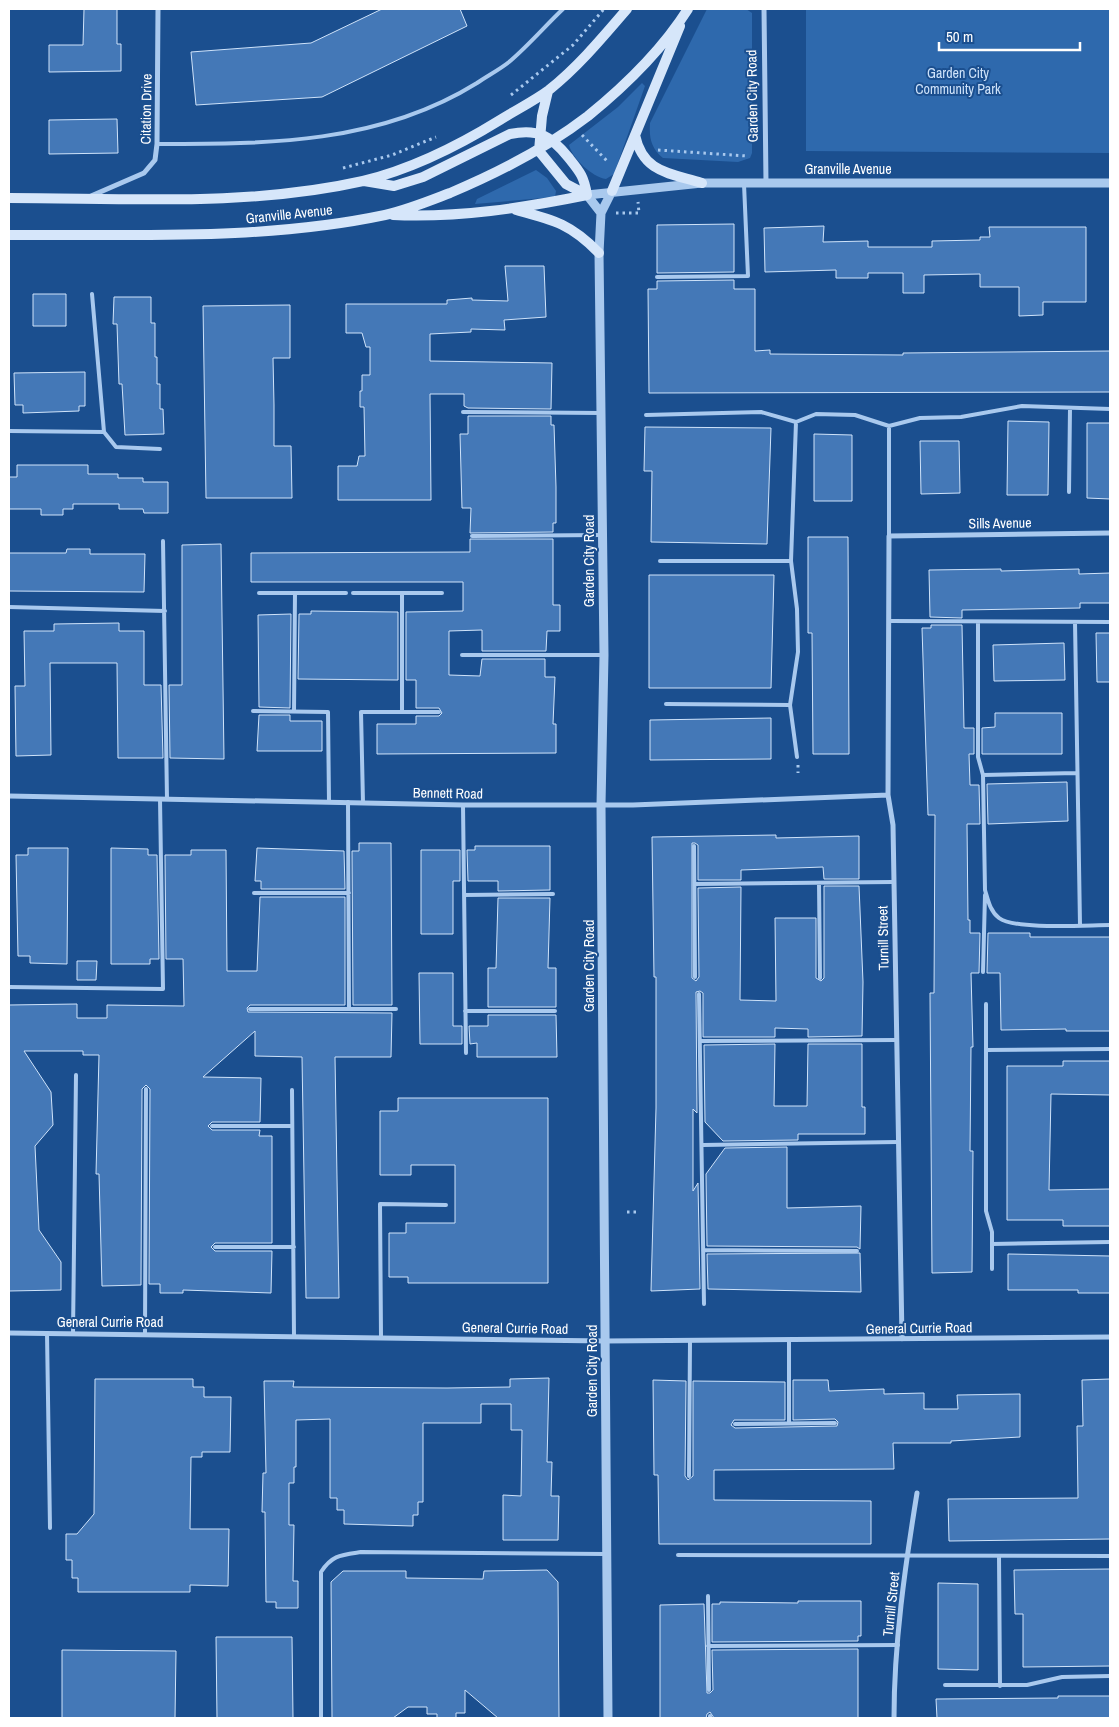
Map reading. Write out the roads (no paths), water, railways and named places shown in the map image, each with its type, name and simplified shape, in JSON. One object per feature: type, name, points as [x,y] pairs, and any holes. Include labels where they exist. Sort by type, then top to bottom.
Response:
[{"type":"main road","points":[[587,195],[566,184],[539,151],[540,134],[548,91],[596,46],[627,9]]},
{"type":"main road","points":[[612,191],[686,11]]},
{"type":"main road","points":[[555,141],[619,91],[649,58],[686,11]]},
{"type":"main road","name":"Granville Avenue","points":[[9,198],[209,198],[308,190],[364,180],[416,164],[461,144],[548,91]]},
{"type":"main road","points":[[364,180],[394,186],[423,177],[510,134],[524,131],[540,134],[555,141],[584,177],[587,195]]},
{"type":"main road","points":[[635,134],[638,151],[655,168],[702,183]]},
{"type":"main road","name":"Granville Avenue","points":[[9,235],[273,231],[387,214],[429,201],[479,181],[555,141]]},
{"type":"main road","points":[[387,214],[434,217],[510,209],[587,195]]},
{"type":"main road","points":[[510,209],[560,223],[582,235],[599,253]]},
{"type":"street","name":"Citation Drive","points":[[87,198],[119,186],[144,173],[155,160],[157,144],[158,9]]},
{"type":"street","name":"Garden City Road","points":[[764,9],[766,183]]},
{"type":"street","name":"Granville Avenue","points":[[587,195],[702,183],[1110,183]]},
{"type":"street","name":"Garden City Road","points":[[608,1718],[601,805],[604,655],[599,253],[601,213],[612,191]]},
{"type":"street","points":[[587,195],[601,213]]},
{"type":"street","name":"Sills Avenue","points":[[889,536],[1110,533]]},
{"type":"street","name":"Turnill Street","points":[[889,536],[888,796],[893,825],[902,1340]]},
{"type":"street","name":"Bennett Road","points":[[9,796],[463,805],[601,805],[888,796]]},
{"type":"street","name":"General Currie Road","points":[[9,1333],[605,1341],[1110,1337]]},
{"type":"street","name":"Turnill Street","points":[[894,1718],[898,1645],[907,1556],[917,1493]]},
{"type":"lane","points":[[157,144],[259,144],[318,137],[393,122],[446,102],[508,63],[563,9]]},
{"type":"lane","points":[[657,278],[748,276],[744,183]]},
{"type":"lane","points":[[92,294],[104,432],[116,446],[160,449]]},
{"type":"lane","points":[[646,415],[761,412],[796,422],[816,414],[855,415],[889,426],[920,418],[961,417],[1022,406],[1110,409]]},
{"type":"lane","points":[[1069,492],[1070,408]]},
{"type":"lane","points":[[463,412],[602,413]]},
{"type":"lane","points":[[796,422],[791,561],[797,609],[798,652],[790,705],[797,757]]},
{"type":"lane","points":[[889,426],[889,536]]},
{"type":"lane","points":[[9,431],[104,432]]},
{"type":"lane","points":[[472,536],[603,535]]},
{"type":"lane","points":[[163,541],[168,799]]},
{"type":"lane","points":[[660,561],[791,561]]},
{"type":"lane","points":[[259,593],[346,593]]},
{"type":"lane","points":[[294,712],[295,593]]},
{"type":"lane","points":[[353,593],[442,593]]},
{"type":"lane","points":[[402,593],[402,712]]},
{"type":"lane","points":[[9,607],[165,611]]},
{"type":"lane","points":[[890,620],[978,623],[1110,622]]},
{"type":"lane","points":[[1074,622],[1080,925]]},
{"type":"lane","points":[[978,623],[978,757],[983,775],[985,890],[983,972]]},
{"type":"lane","points":[[462,655],[604,655]]},
{"type":"lane","points":[[666,704],[790,705]]},
{"type":"lane","points":[[253,711],[328,712],[329,802]]},
{"type":"lane","points":[[363,803],[361,712],[440,712]]},
{"type":"lane","points":[[983,775],[1077,773]]},
{"type":"lane","points":[[9,987],[163,989],[160,799]]},
{"type":"lane","points":[[348,802],[349,1009]]},
{"type":"lane","points":[[463,805],[466,1053]]},
{"type":"lane","points":[[694,846],[695,977]]},
{"type":"lane","points":[[819,882],[820,978]]},
{"type":"lane","points":[[695,884],[893,882]]},
{"type":"lane","points":[[985,890],[991,908],[998,918],[1014,924],[1110,925]]},
{"type":"lane","points":[[254,892],[349,893]]},
{"type":"lane","points":[[464,895],[553,894]]},
{"type":"lane","points":[[699,994],[703,1145],[704,1304]]},
{"type":"lane","points":[[986,1004],[986,1211],[992,1232],[992,1269]]},
{"type":"lane","points":[[250,1009],[396,1009]]},
{"type":"lane","points":[[465,1010],[555,1010]]},
{"type":"lane","points":[[700,1041],[896,1040]]},
{"type":"lane","points":[[986,1050],[1110,1049]]},
{"type":"lane","points":[[73,1334],[76,1075]]},
{"type":"lane","points":[[145,1334],[146,1089]]},
{"type":"lane","points":[[292,1090],[294,1336]]},
{"type":"lane","points":[[212,1126],[292,1126]]},
{"type":"lane","points":[[703,1145],[898,1142]]},
{"type":"lane","points":[[381,1337],[380,1204],[446,1205]]},
{"type":"lane","points":[[992,1244],[1110,1242]]},
{"type":"lane","points":[[215,1247],[294,1246]]},
{"type":"lane","points":[[703,1250],[857,1251]]},
{"type":"lane","points":[[47,1333],[50,1528]]},
{"type":"lane","points":[[789,1340],[789,1423]]},
{"type":"lane","points":[[689,1476],[690,1341]]},
{"type":"lane","points":[[735,1424],[835,1423]]},
{"type":"lane","points":[[321,1718],[321,1572],[328,1561],[340,1555],[361,1552],[607,1554]]},
{"type":"lane","points":[[678,1555],[1110,1556]]},
{"type":"lane","points":[[999,1556],[1000,1686]]},
{"type":"lane","points":[[708,1596],[708,1690]]},
{"type":"lane","points":[[708,1646],[898,1645]]},
{"type":"lane","points":[[945,1685],[1027,1685],[1062,1677],[1110,1676]]},
{"type":"park label","name":"Garden City Community Park","points":[[958,82]]}]
